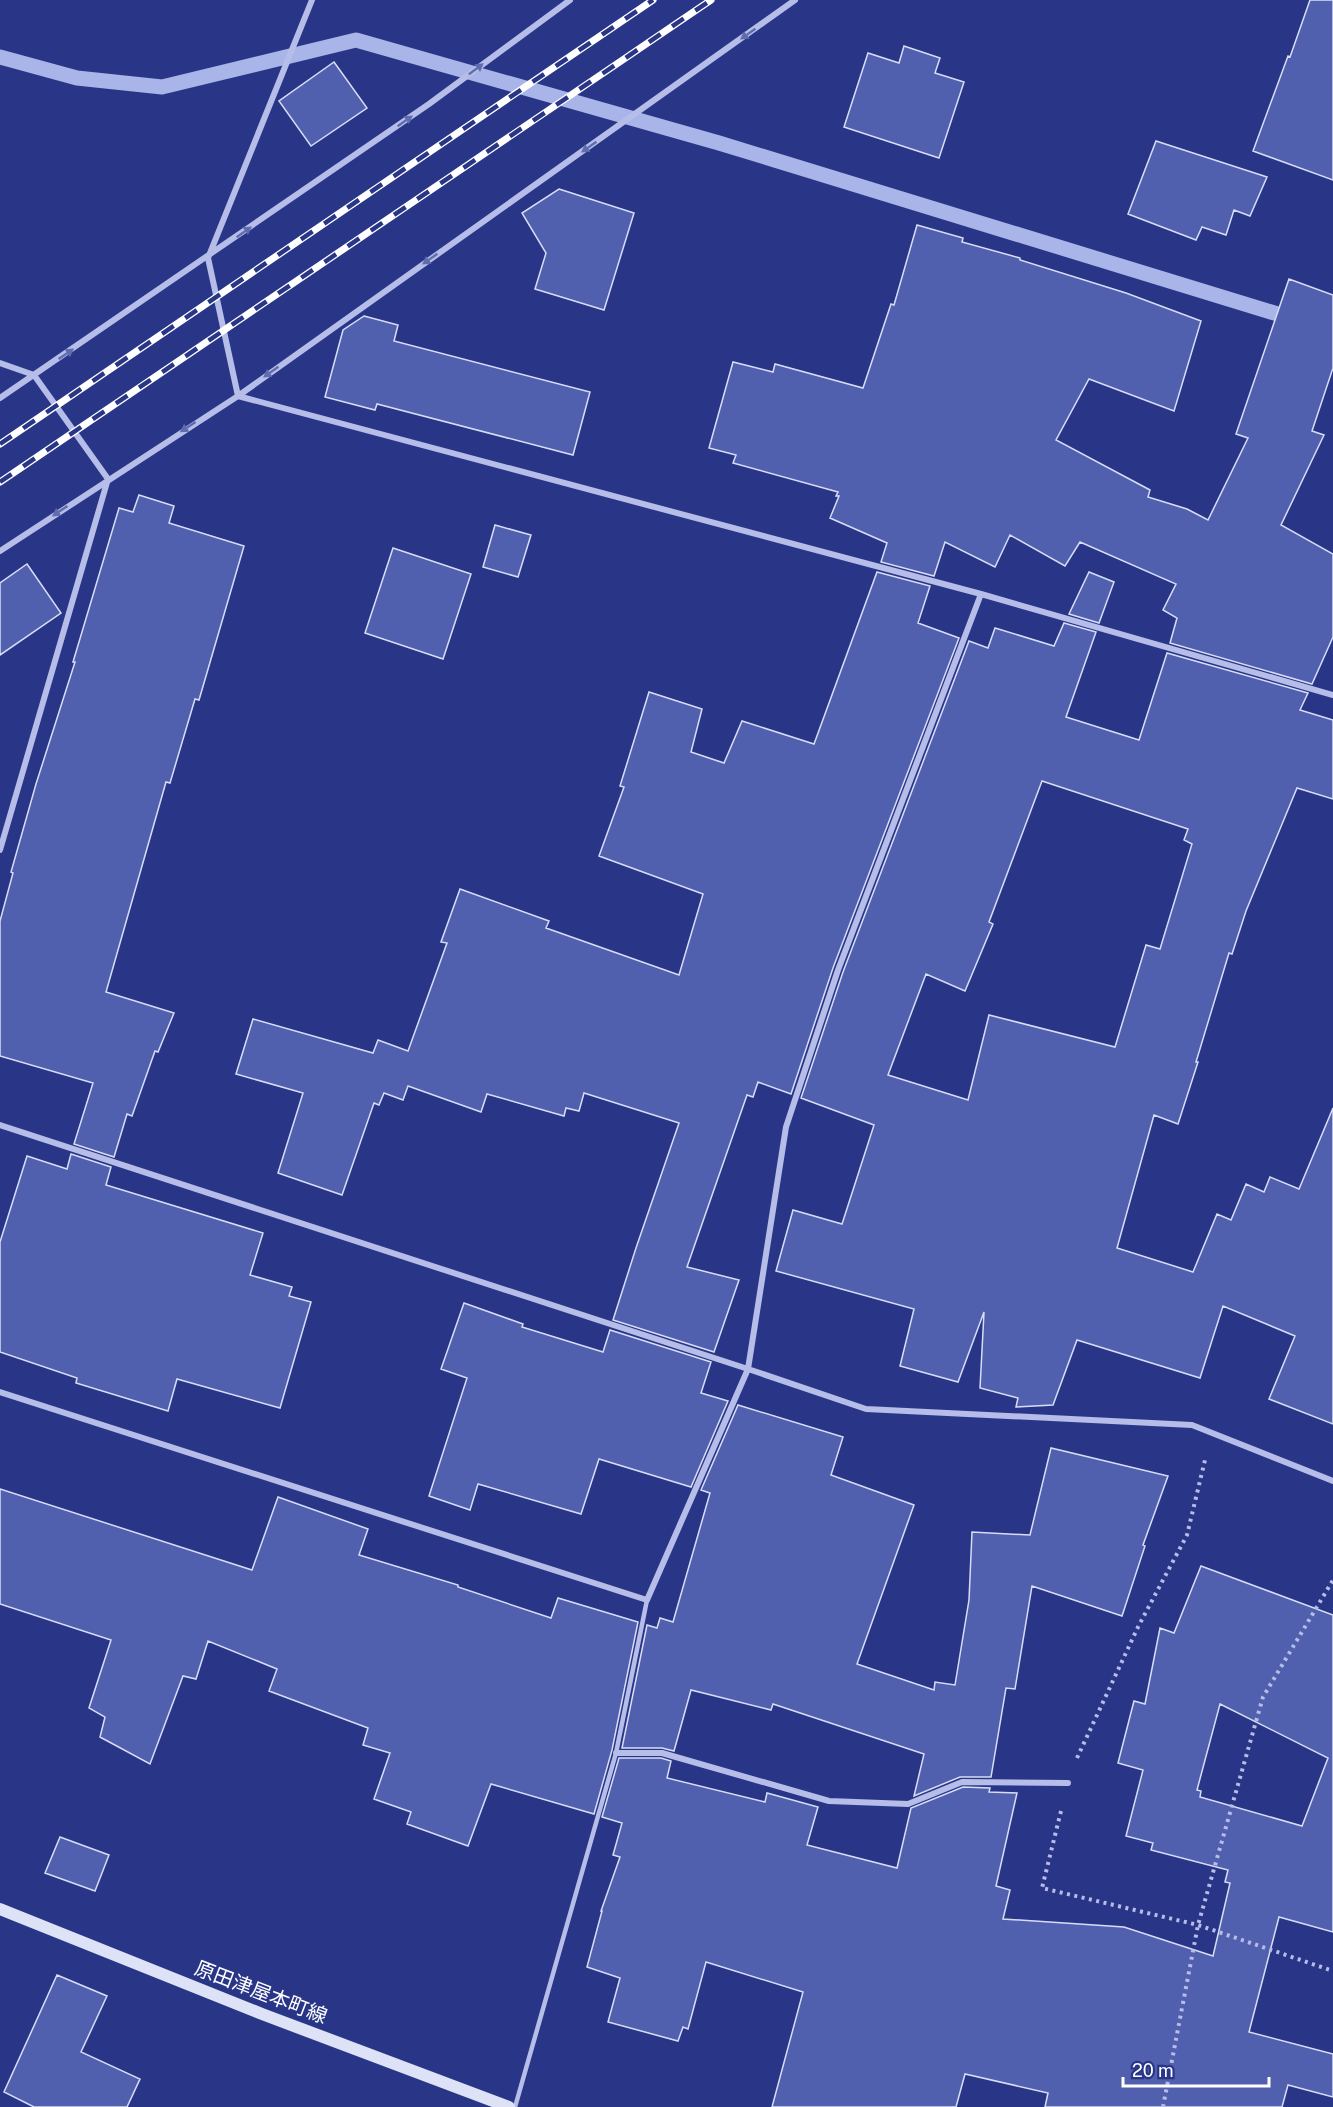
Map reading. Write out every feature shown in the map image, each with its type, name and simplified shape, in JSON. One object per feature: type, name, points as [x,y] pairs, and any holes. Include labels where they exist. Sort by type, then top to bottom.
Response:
[{"type":"street","points":[[238,396],[208,258],[312,0]]},
{"type":"street","points":[[0,398],[208,258],[429,104],[570,0]]},
{"type":"street","points":[[0,551],[238,396],[795,0]]},
{"type":"street","points":[[0,363],[34,375],[108,479]]},
{"type":"street","points":[[238,396],[981,594],[1333,695]]},
{"type":"street","points":[[0,850],[108,479]]},
{"type":"street","points":[[0,1392],[647,1600],[748,1369],[786,1127],[838,970],[981,594]]},
{"type":"street","points":[[0,1125],[866,1409],[1192,1425],[1333,1481]]},
{"type":"street","points":[[616,1753],[662,1753],[829,1801],[908,1804],[962,1782],[1068,1783]]},
{"type":"street","name":"原田津屋本町線","points":[[0,1909],[262,2014],[508,2107]]},
{"type":"lane","points":[[515,2107],[616,1753],[647,1600]]},
{"type":"path","points":[[1212,1433],[1187,1535],[1138,1627],[1082,1744],[1068,1783],[1042,1888],[1198,1925],[1333,1971]]},
{"type":"path","points":[[1164,2107],[1198,1925],[1263,1697],[1333,1580]]},
{"type":"building","points":[[1310,0],[1333,0],[1333,180],[1253,151]]},
{"type":"building","points":[[904,46],[940,58],[935,73],[964,82],[939,158],[844,127],[868,53],[899,63]]},
{"type":"building","points":[[334,62],[367,108],[311,146],[279,101]]},
{"type":"building","points":[[1156,141],[1267,177],[1250,216],[1234,210],[1226,235],[1202,227],[1196,240],[1128,214]]},
{"type":"building","points":[[559,189],[634,213],[604,310],[535,289],[546,253],[522,213]]},
{"type":"building","points":[[917,225],[963,238],[962,242],[1020,258],[1020,260],[1126,293],[1201,321],[1174,411],[1089,379],[1056,440],[1150,490],[1148,497],[1187,509],[1208,520],[1248,438],[1236,434],[1289,279],[1333,295],[1333,368],[1312,431],[1324,435],[1281,525],[1333,554],[1333,637],[1312,684],[1170,643],[1177,618],[1163,610],[1176,584],[1080,542],[1065,566],[1010,535],[995,567],[945,542],[934,576],[881,562],[887,543],[830,518],[839,496],[836,496],[838,492],[733,463],[736,455],[709,448],[733,362],[773,372],[775,364],[863,388],[891,304],[894,305]]},
{"type":"building","points":[[364,316],[398,325],[394,341],[590,392],[573,455],[377,404],[375,410],[325,397],[343,330]]},
{"type":"building","points":[[139,495],[174,506],[169,523],[244,546],[199,700],[195,699],[170,783],[166,782],[106,992],[174,1013],[158,1052],[155,1051],[132,1116],[127,1114],[114,1157],[74,1144],[93,1083],[0,1056],[0,921],[13,873],[11,872],[36,784],[75,662],[73,662],[119,508],[133,512]]},
{"type":"building","points":[[495,525],[531,535],[518,577],[483,567]]},
{"type":"building","points":[[393,548],[471,574],[443,659],[365,633]]},
{"type":"building","points":[[27,564],[61,613],[0,655],[0,583]]},
{"type":"building","points":[[877,572],[930,586],[918,623],[959,638],[833,968],[791,1094],[758,1082],[753,1097],[747,1095],[687,1267],[739,1280],[714,1352],[613,1320],[679,1123],[584,1093],[579,1111],[566,1108],[564,1116],[487,1094],[481,1112],[408,1086],[403,1100],[384,1093],[379,1105],[374,1103],[342,1195],[278,1173],[303,1093],[236,1074],[253,1019],[373,1053],[378,1040],[408,1051],[447,943],[441,942],[460,889],[549,921],[546,928],[679,975],[703,894],[599,856],[624,787],[620,786],[649,692],[702,709],[691,752],[724,763],[742,721],[814,744]]},
{"type":"building","points":[[1089,572],[1114,582],[1099,623],[1069,614]]},
{"type":"building","points":[[1064,623],[1096,632],[1066,717],[1139,740],[1167,653],[1308,693],[1300,710],[1333,720],[1333,799],[1297,788],[1246,911],[1232,954],[1229,953],[1178,1124],[1154,1115],[1117,1248],[1193,1272],[1217,1214],[1231,1220],[1246,1184],[1264,1192],[1270,1177],[1299,1189],[1333,1108],[1333,1424],[1269,1399],[1295,1336],[1223,1306],[1200,1378],[1077,1340],[1053,1405],[1016,1407],[1018,1398],[980,1388],[984,1312],[958,1382],[900,1366],[914,1309],[776,1271],[793,1210],[842,1224],[874,1125],[801,1098],[843,972],[969,641],[988,648],[995,628],[1054,646]],"holes":[[[1042,781],[1188,829],[1184,840],[1192,844],[1160,949],[1146,945],[1115,1047],[989,1015],[968,1100],[888,1075],[926,974],[965,991],[993,924],[989,922]]]},
{"type":"building","points":[[71,1154],[111,1167],[106,1185],[263,1233],[250,1275],[292,1287],[289,1296],[311,1302],[280,1408],[177,1379],[168,1411],[76,1383],[77,1378],[0,1352],[0,1242],[27,1156],[67,1169]]},
{"type":"building","points":[[464,1303],[523,1324],[522,1327],[603,1352],[610,1330],[711,1362],[701,1393],[728,1401],[691,1487],[599,1459],[581,1514],[478,1484],[470,1510],[429,1496],[467,1378],[441,1369]]},
{"type":"building","points":[[738,1405],[843,1437],[831,1475],[914,1505],[857,1664],[934,1690],[935,1682],[955,1685],[969,1600],[972,1532],[1030,1535],[1051,1448],[1168,1476],[1143,1545],[1145,1546],[1122,1616],[1032,1586],[1015,1689],[1006,1688],[991,1777],[960,1777],[914,1796],[924,1754],[773,1704],[771,1710],[691,1690],[674,1751],[662,1748],[622,1748],[647,1625],[657,1628],[660,1618],[673,1622],[710,1493],[701,1490]]},
{"type":"building","points":[[0,1489],[252,1570],[278,1497],[368,1529],[359,1555],[458,1585],[458,1587],[551,1618],[558,1598],[638,1622],[612,1750],[594,1814],[491,1784],[468,1846],[407,1824],[411,1812],[374,1799],[390,1753],[363,1745],[368,1728],[269,1691],[277,1669],[208,1641],[196,1679],[183,1676],[150,1764],[100,1737],[105,1717],[89,1708],[111,1640],[0,1604]]},
{"type":"building","points":[[1201,1566],[1333,1615],[1333,1932],[1279,1917],[1249,2032],[1333,2054],[1333,2097],[1288,2085],[1282,2107],[1045,2107],[1048,2093],[965,2074],[956,2107],[772,2107],[803,1992],[706,1962],[688,2029],[683,2027],[678,2041],[608,2022],[620,1978],[587,1967],[601,1911],[620,1857],[613,1855],[622,1823],[602,1817],[619,1758],[661,1758],[671,1761],[667,1778],[765,1802],[767,1793],[818,1807],[807,1845],[897,1868],[911,1808],[963,1787],[990,1788],[989,1792],[1017,1793],[996,1886],[1010,1890],[1003,1919],[1124,1927],[1213,1956],[1230,1883],[1225,1882],[1228,1870],[1151,1850],[1153,1843],[1126,1836],[1143,1770],[1118,1763],[1134,1701],[1145,1704],[1160,1628],[1174,1633]],"holes":[[[1220,1704],[1328,1758],[1302,1826],[1200,1797],[1201,1791],[1197,1790]]]},
{"type":"building","points":[[60,1837],[109,1855],[95,1891],[45,1873]]},
{"type":"building","points":[[57,1975],[107,1996],[81,2052],[140,2079],[127,2107],[34,2107],[4,2092]]},
{"type":"waterway","points":[[0,57],[77,78],[162,87],[356,40],[719,143],[1333,331]]},
{"type":"railway","points":[[0,444],[653,0]]},
{"type":"railway","points":[[0,482],[711,0]]}]
